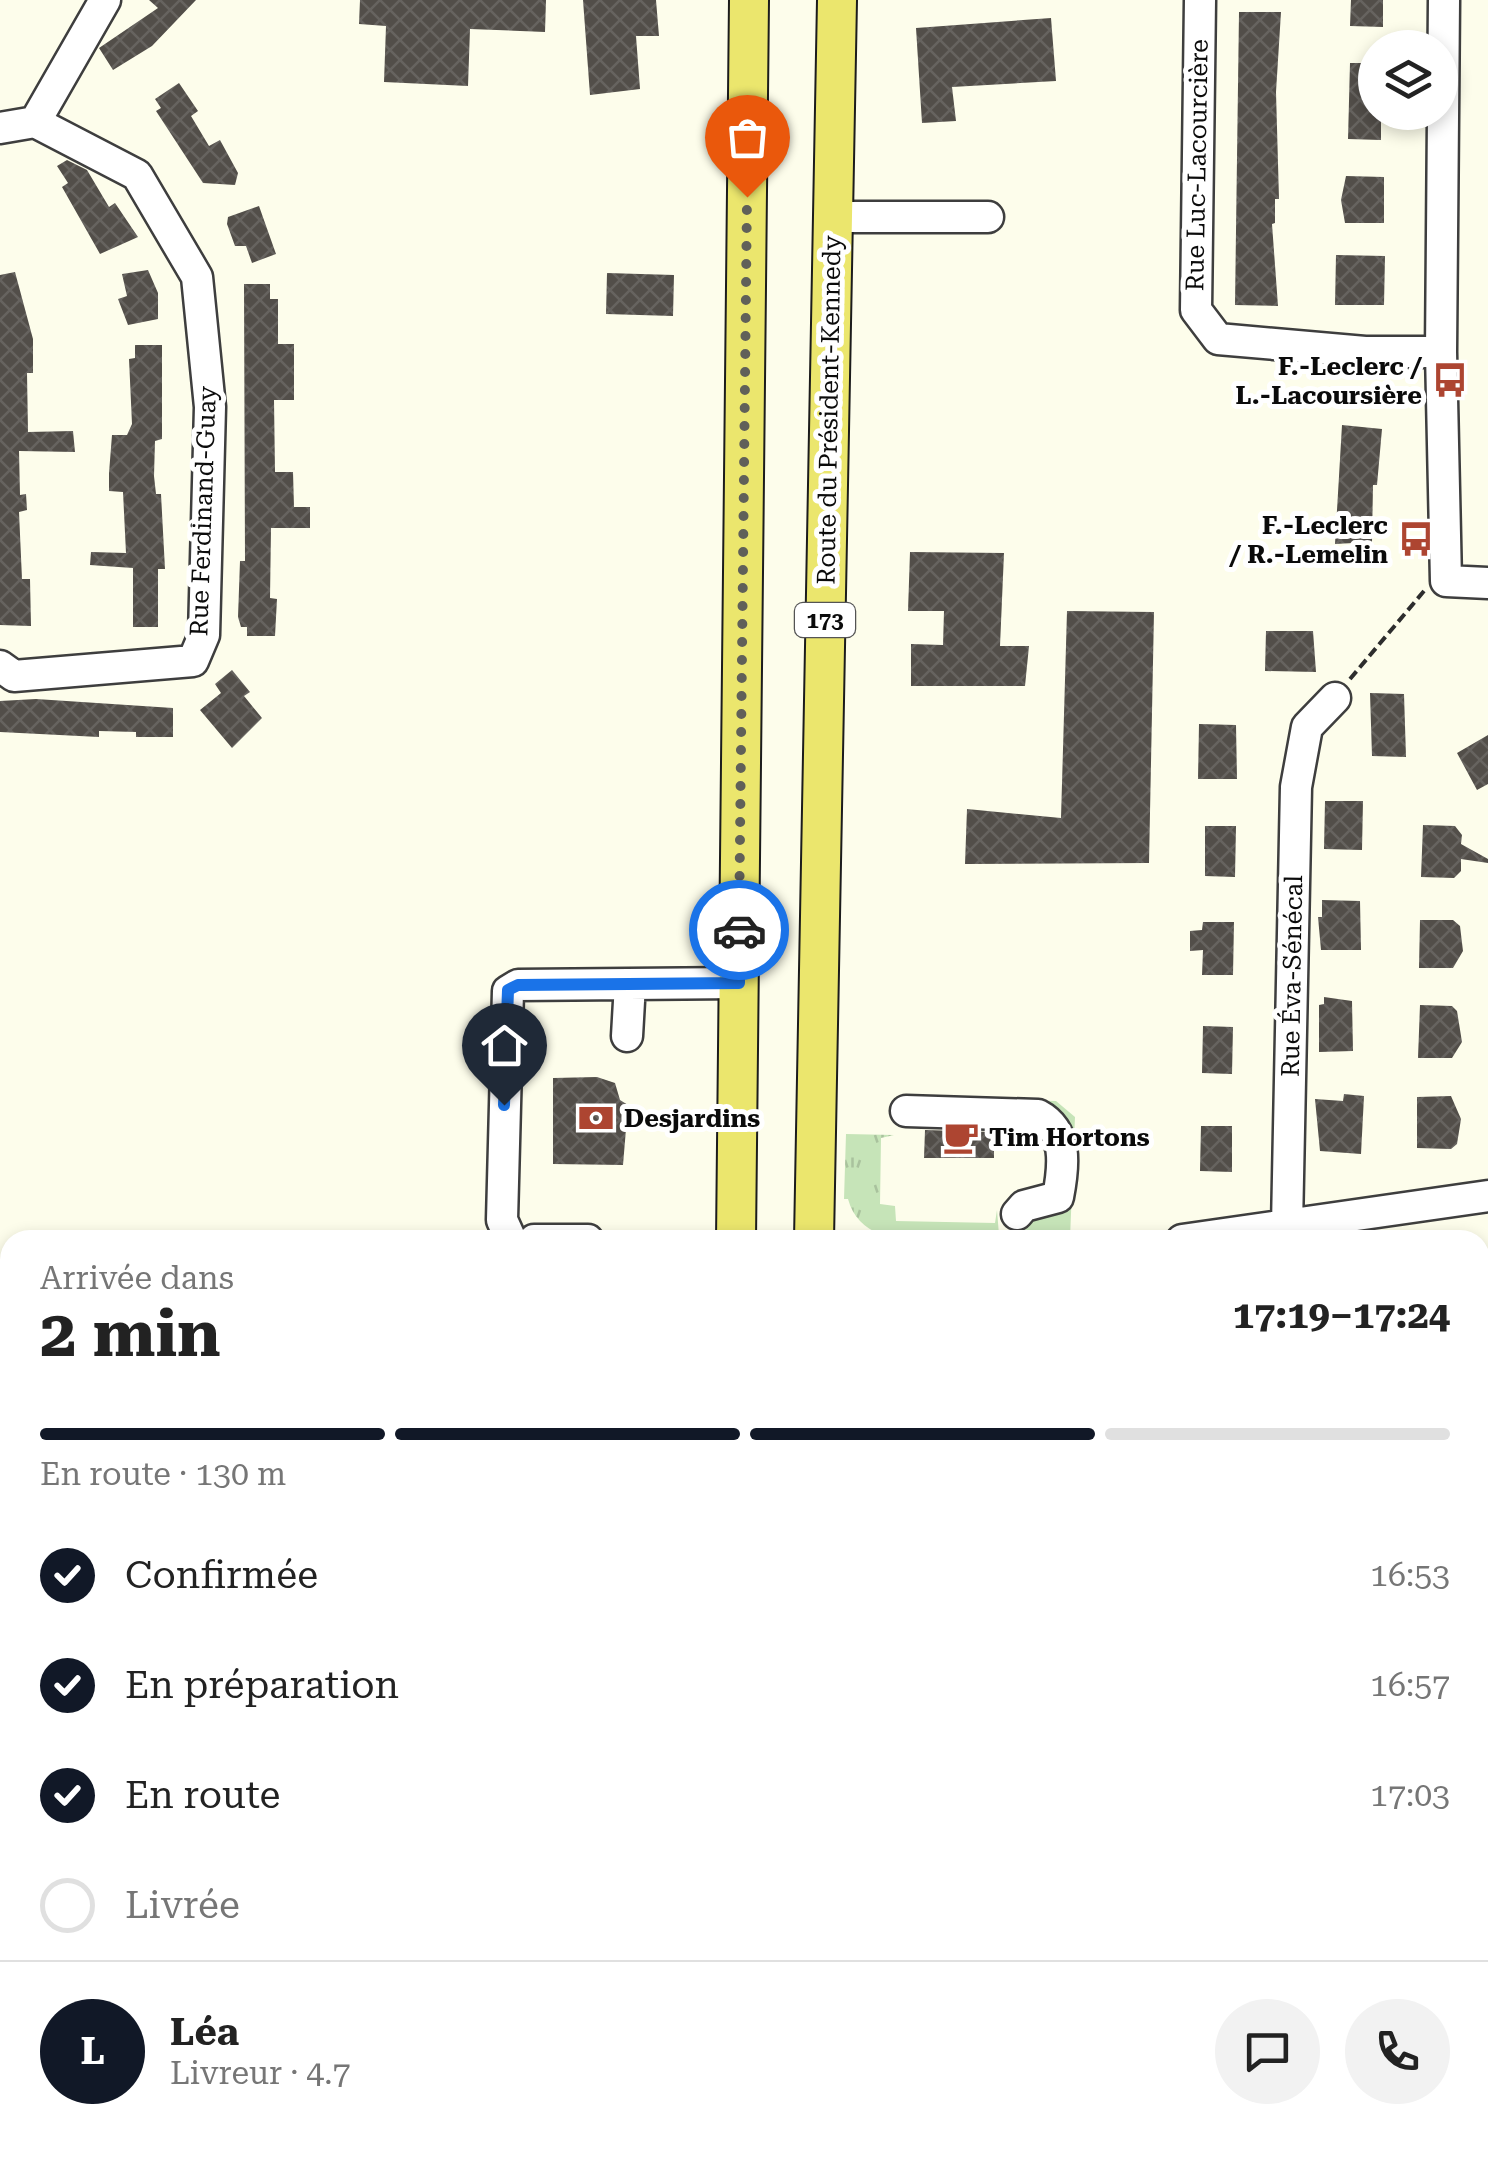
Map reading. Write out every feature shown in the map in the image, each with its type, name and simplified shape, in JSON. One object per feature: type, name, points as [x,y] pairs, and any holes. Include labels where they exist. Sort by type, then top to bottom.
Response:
[{"type":"main road","points":[[736,1230],[749,0]]},
{"type":"main road","name":"Route du Président-Kennedy","points":[[814,1230],[837,0]]},
{"type":"street","points":[[0,128],[35,122],[106,0]]},
{"type":"street","name":"Rue Luc-Lacourcière","points":[[1200,0],[1196,310],[1218,339],[1250,345],[1441,352]]},
{"type":"street","points":[[1444,0],[1441,578],[1488,582]]},
{"type":"street","name":"Rue Ferdinand-Guay","points":[[0,666],[14,676],[193,661],[204,635],[210,408],[197,277],[136,175],[35,122]]},
{"type":"street","points":[[833,217],[988,217]]},
{"type":"street","name":"Rue Éva-Sénécal","points":[[1286,1226],[1296,787],[1307,727],[1335,698]]},
{"type":"street","points":[[506,1230],[502,1220],[508,990],[518,985],[739,983]]},
{"type":"street","points":[[627,1036],[630,984]]},
{"type":"street","points":[[906,1111],[1030,1114],[1046,1119],[1060,1134],[1059,1193],[1052,1200],[1017,1205]]},
{"type":"street","points":[[1256,1230],[1488,1196]]},
{"type":"path","points":[[1335,698],[1441,578]]},
{"type":"green space","points":[[944,1098],[1056,1101],[1075,1117],[1070,1230],[1023,1230],[1022,1214],[1054,1204],[1066,1133]]},
{"type":"green space","points":[[846,1134],[894,1135],[881,1138],[880,1204],[895,1206],[896,1221],[995,1223],[997,1210],[999,1230],[872,1230],[856,1217],[848,1199],[844,1199]]},
{"type":"building","points":[[149,0],[196,0],[152,46],[113,70],[99,48],[158,8]]},
{"type":"building","points":[[360,0],[546,0],[545,32],[470,29],[468,86],[384,82],[386,26],[359,24]]},
{"type":"building","points":[[583,0],[656,0],[659,36],[636,36],[640,89],[590,95]]},
{"type":"building","points":[[1351,0],[1383,0],[1383,27],[1350,26]]},
{"type":"building","points":[[1239,12],[1281,12],[1276,92],[1279,199],[1275,199],[1272,224],[1278,306],[1235,305]]},
{"type":"building","points":[[1051,18],[1056,81],[952,87],[956,121],[922,123],[916,28]]},
{"type":"building","points":[[1350,63],[1358,63],[1358,130],[1381,130],[1381,140],[1348,139]]},
{"type":"building","points":[[179,83],[198,111],[191,116],[209,146],[220,140],[238,173],[235,185],[203,183],[156,111],[161,108],[155,99]]},
{"type":"building","points":[[67,160],[87,170],[109,207],[115,203],[138,237],[100,254],[62,187],[68,183],[57,166]]},
{"type":"building","points":[[1346,176],[1384,177],[1384,223],[1345,223],[1341,200]]},
{"type":"building","points":[[259,206],[276,254],[252,263],[246,246],[235,246],[227,224],[228,217]]},
{"type":"building","points":[[1336,255],[1385,256],[1384,305],[1335,305]]},
{"type":"building","points":[[148,270],[158,293],[158,319],[128,325],[118,299],[127,296],[122,274]]},
{"type":"building","points":[[15,272],[33,339],[33,373],[27,373],[28,432],[73,431],[75,452],[19,451],[20,495],[26,494],[27,510],[19,512],[22,579],[30,579],[31,626],[0,625],[0,275]]},
{"type":"building","points":[[607,273],[674,275],[673,316],[606,314]]},
{"type":"building","points":[[244,284],[270,284],[270,299],[278,299],[278,344],[294,344],[294,400],[274,400],[275,472],[293,472],[294,507],[310,507],[310,528],[271,528],[270,598],[277,599],[275,636],[247,636],[247,627],[241,627],[238,617],[240,561],[245,561]]},
{"type":"building","points":[[135,345],[162,345],[162,439],[155,441],[154,476],[156,494],[161,494],[165,569],[158,569],[158,627],[133,627],[133,568],[90,565],[91,552],[126,553],[123,492],[109,491],[109,473],[112,435],[127,435],[132,424],[129,359],[135,358]]},
{"type":"building","points":[[1342,425],[1382,429],[1377,485],[1373,485],[1372,542],[1335,544]]},
{"type":"building","points":[[910,552],[1004,553],[1000,646],[1029,646],[1025,686],[911,686],[911,644],[943,645],[944,611],[908,611]]},
{"type":"building","points":[[1067,611],[1154,612],[1149,863],[965,864],[967,809],[1061,818]]},
{"type":"building","points":[[1266,631],[1313,631],[1316,672],[1265,671]]},
{"type":"building","points":[[232,670],[250,692],[244,696],[262,718],[232,748],[200,710],[221,693],[215,684]]},
{"type":"building","points":[[1370,693],[1404,694],[1406,757],[1372,756]]},
{"type":"building","points":[[36,699],[173,708],[173,737],[136,737],[136,732],[99,731],[99,737],[0,732],[0,701]]},
{"type":"building","points":[[1199,724],[1236,725],[1237,779],[1198,779]]},
{"type":"building","points":[[1488,735],[1488,784],[1477,790],[1457,753]]},
{"type":"building","points":[[1325,801],[1363,801],[1362,850],[1324,849]]},
{"type":"building","points":[[1423,825],[1455,826],[1462,835],[1461,844],[1488,859],[1488,863],[1461,859],[1461,871],[1454,878],[1421,877]]},
{"type":"building","points":[[1205,826],[1236,826],[1235,877],[1205,876]]},
{"type":"building","points":[[1322,900],[1360,901],[1361,950],[1321,950],[1318,917],[1322,917]]},
{"type":"building","points":[[1420,920],[1453,920],[1460,926],[1463,951],[1453,968],[1419,968]]},
{"type":"building","points":[[1203,922],[1234,922],[1233,975],[1202,975],[1203,950],[1190,951],[1190,931],[1202,930]]},
{"type":"building","points":[[1324,997],[1352,1001],[1353,1051],[1319,1052],[1319,1005],[1324,1004]]},
{"type":"building","points":[[1420,1005],[1452,1006],[1457,1011],[1462,1042],[1452,1058],[1418,1058]]},
{"type":"building","points":[[1203,1026],[1233,1027],[1232,1074],[1202,1073]]},
{"type":"building","points":[[597,1077],[615,1083],[620,1100],[628,1105],[623,1165],[553,1164],[553,1078]]},
{"type":"building","points":[[1344,1094],[1364,1096],[1361,1154],[1320,1151],[1315,1099],[1343,1101]]},
{"type":"building","points":[[1451,1096],[1461,1119],[1457,1144],[1451,1149],[1417,1148],[1417,1097]]},
{"type":"building","points":[[1201,1126],[1232,1126],[1232,1172],[1200,1171]]},
{"type":"building","points":[[925,1130],[994,1132],[994,1158],[924,1158]]},
{"type":"way so far","points":[[739,930],[747,197]]},
{"type":"place","name":"F.-Leclerc / L.-Lacoursière","points":[[1450,380]]},
{"type":"place","name":"F.-Leclerc / R.-Lemelin","points":[[1416,539]]},
{"type":"place","name":"Desjardins","points":[[596,1118]]},
{"type":"place","name":"Tim Hortons","points":[[961,1137]]},
{"type":"route","points":[[504,1105],[508,990],[518,985],[739,983],[739,930]]}]
